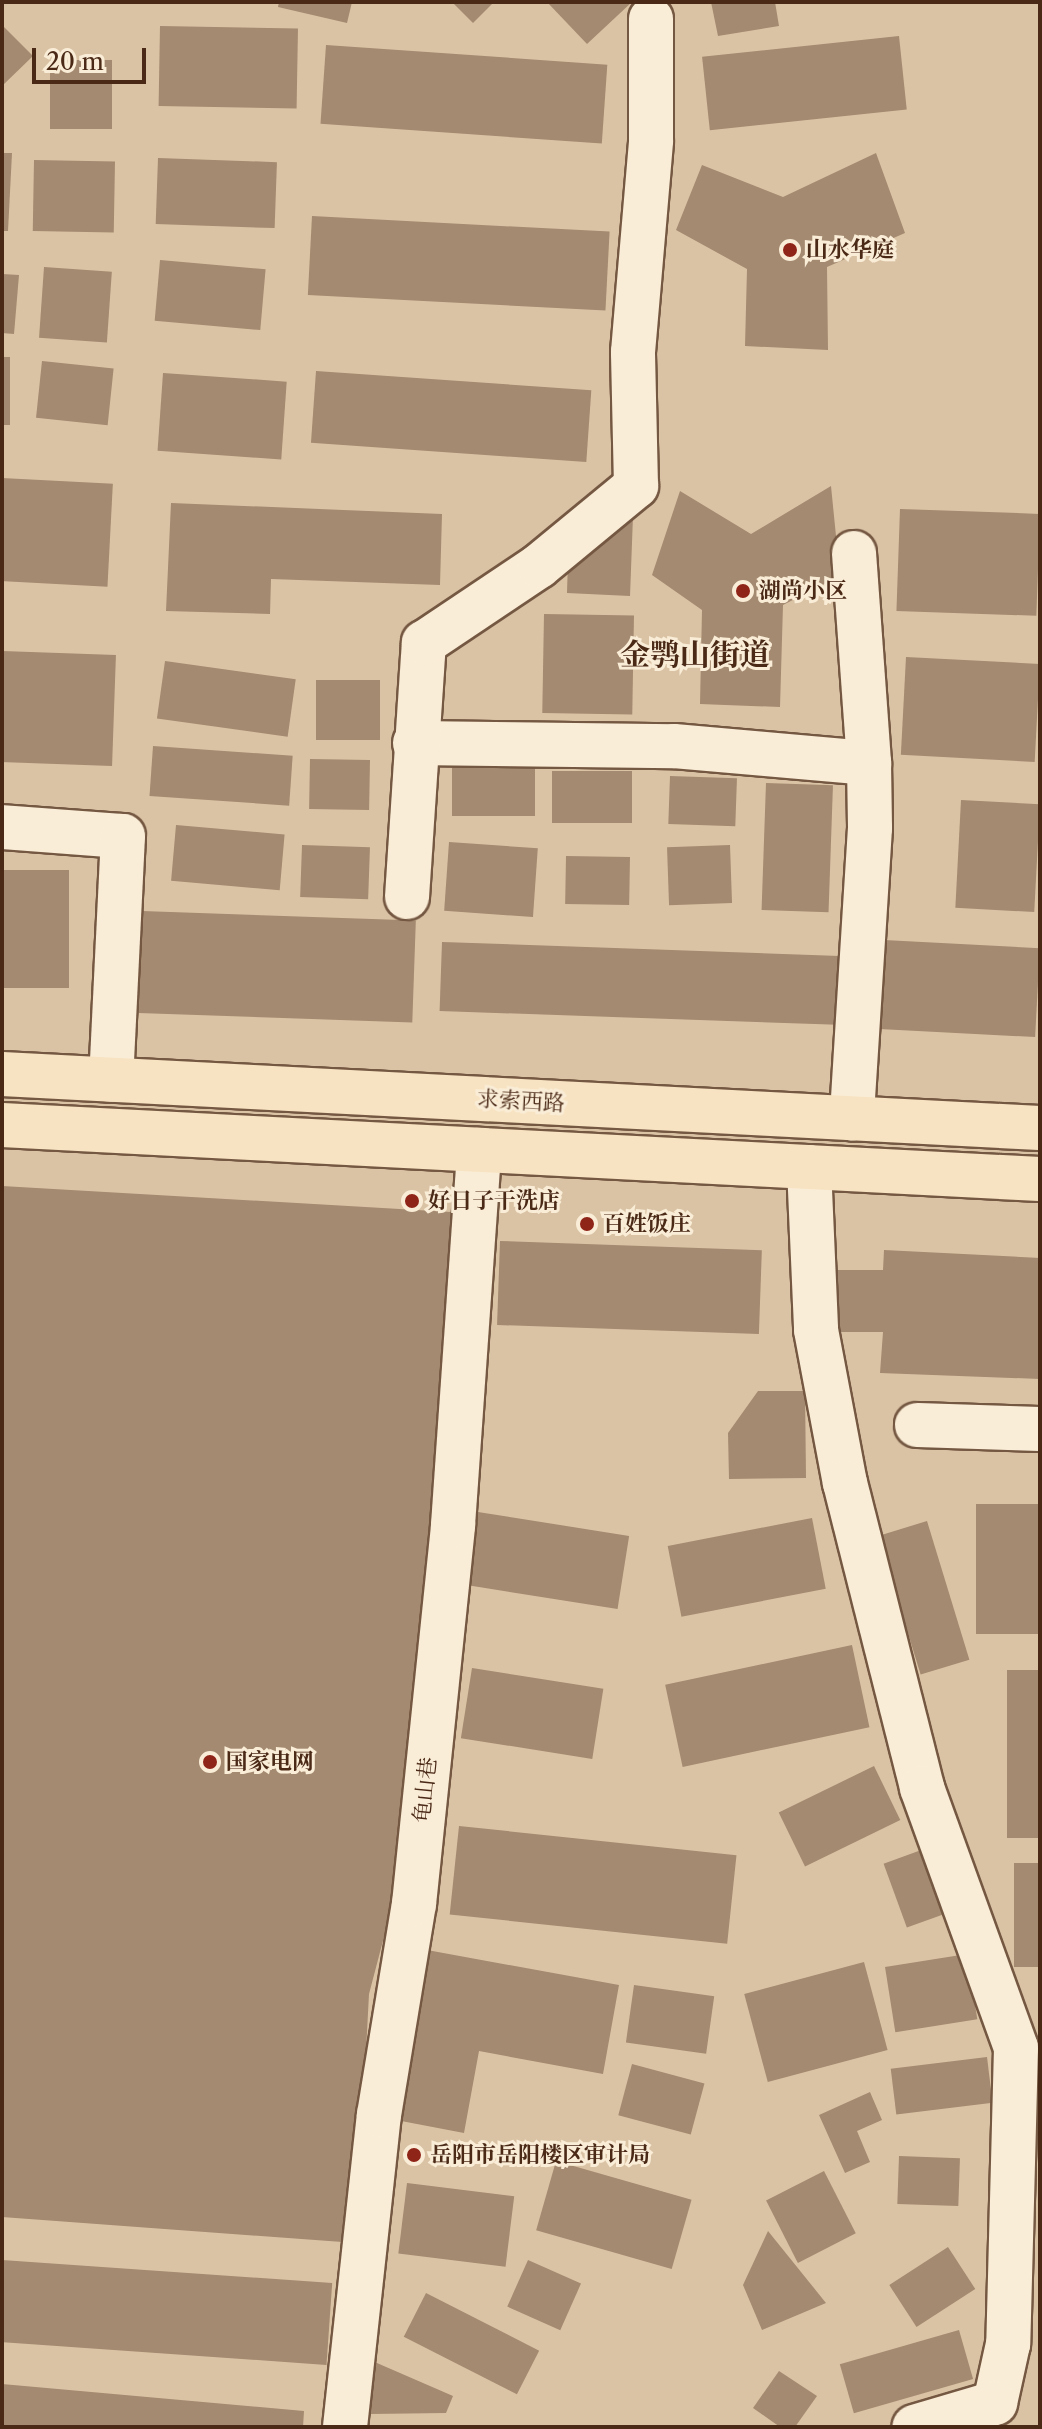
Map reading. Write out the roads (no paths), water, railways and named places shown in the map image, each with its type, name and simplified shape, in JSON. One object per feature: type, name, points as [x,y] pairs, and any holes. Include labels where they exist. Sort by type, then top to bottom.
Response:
[{"type":"main road","name":"求索西路","points":[[2,1074],[1040,1128]]},
{"type":"main road","points":[[2,1125],[1040,1179]]},
{"type":"street","points":[[407,897],[424,643],[539,566],[636,486],[633,352],[651,140],[651,19]]},
{"type":"street","points":[[852,1118],[870,828],[869,763],[854,553]]},
{"type":"street","points":[[415,743],[674,746],[869,763]]},
{"type":"street","points":[[2,827],[123,836],[111,1080]]},
{"type":"street","name":"龟山巷","points":[[345,2427],[379,2115],[419,1857],[453,1525],[479,1150]]},
{"type":"street","points":[[809,1167],[816,1330],[845,1483],[922,1788],[1016,2048],[1008,2344],[995,2403],[914,2427]]},
{"type":"street","points":[[917,1425],[1040,1429]]},
{"type":"place","name":"山水华庭","points":[[790,250]]},
{"type":"place","name":"湖尚小区","points":[[743,591]]},
{"type":"place","name":"好日子干洗店","points":[[412,1201]]},
{"type":"place","name":"百姓饭庄","points":[[587,1224]]},
{"type":"place","name":"国家电网","points":[[210,1762]]},
{"type":"place","name":"岳阳市岳阳楼区审计局","points":[[414,2155]]},
{"type":"district","name":"金鹗山街道","points":[[695,655]]}]
